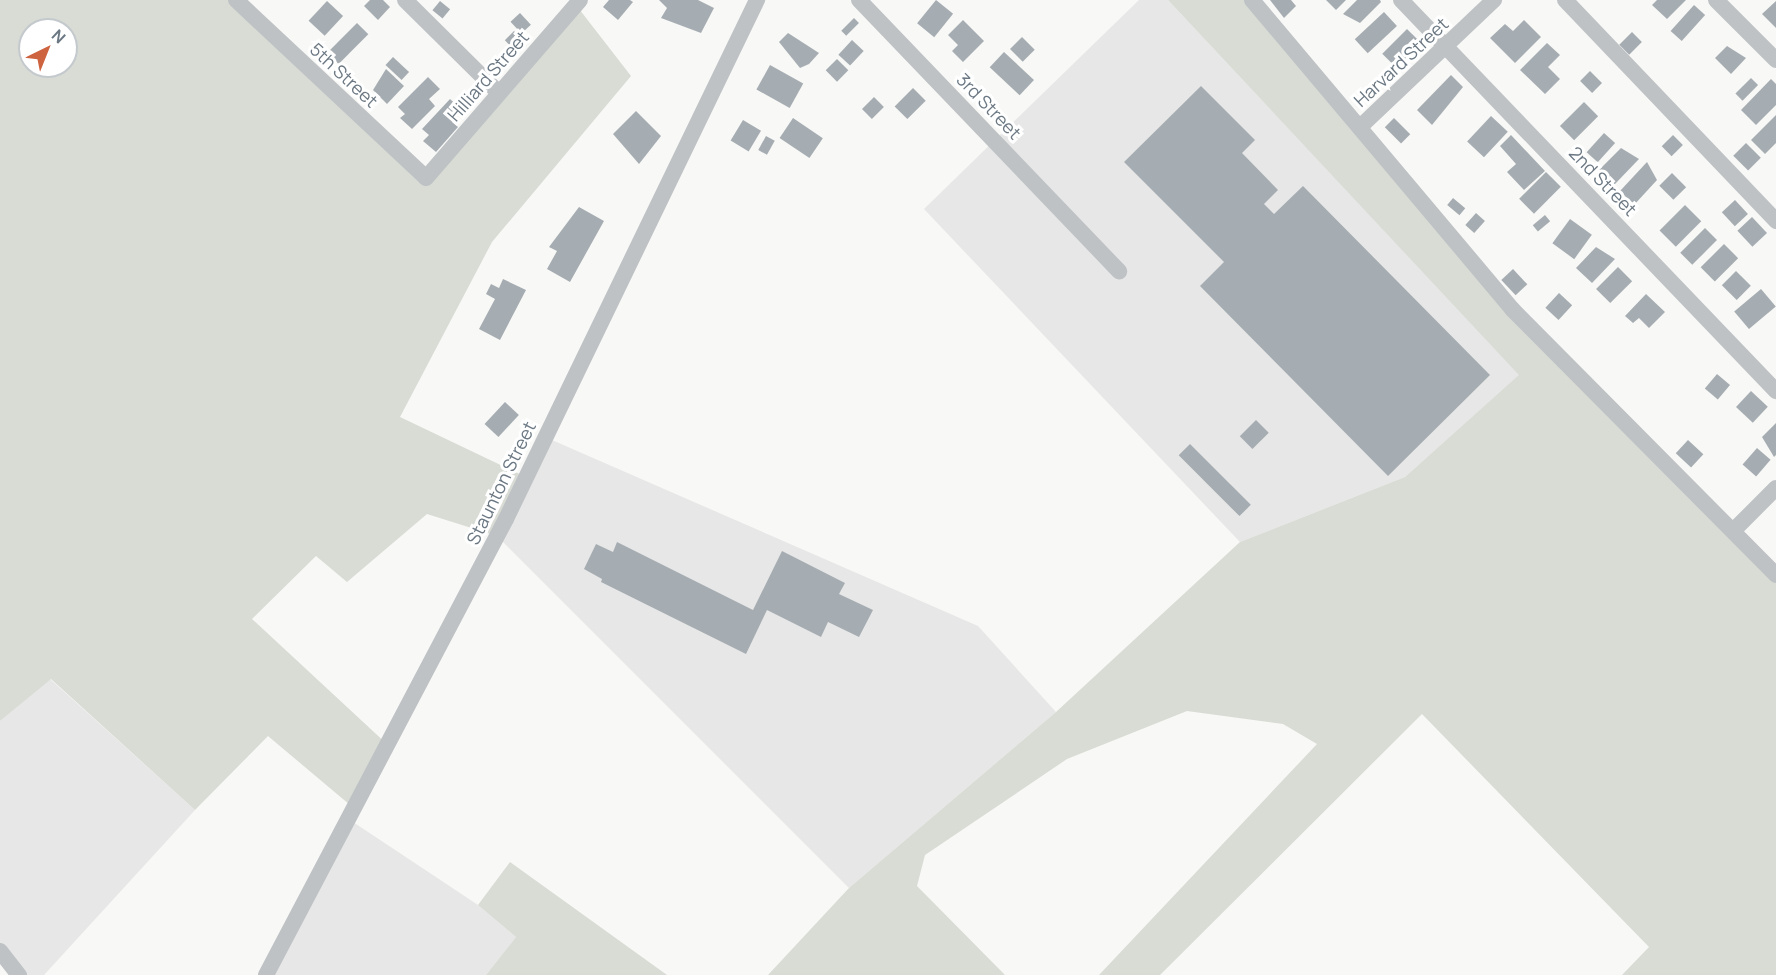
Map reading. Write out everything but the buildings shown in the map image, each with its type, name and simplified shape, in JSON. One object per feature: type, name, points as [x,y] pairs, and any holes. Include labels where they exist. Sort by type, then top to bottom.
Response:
[{"type":"street","name":"5th Street","points":[[236,0],[426,178]]},
{"type":"street","points":[[405,0],[499,93]]},
{"type":"street","name":"Staunton Street","points":[[266,975],[506,519],[757,0]]},
{"type":"street","name":"3rd Street","points":[[859,0],[1091,239],[1119,271]]},
{"type":"street","points":[[1252,0],[1512,309],[1735,529],[1776,575]]},
{"type":"street","name":"2nd Street","points":[[1401,0],[1776,391]]},
{"type":"street","name":"Harvard Street","points":[[1360,127],[1494,0]]},
{"type":"street","points":[[1565,0],[1776,221]]},
{"type":"street","points":[[1716,0],[1776,60]]},
{"type":"street","name":"Hilliard Street","points":[[426,178],[576,2]]},
{"type":"street","points":[[1735,529],[1776,488]]},
{"type":"street","points":[[0,951],[19,975]]},
{"type":"shaded area","points":[[0,0],[236,0],[426,178],[576,5],[631,76],[492,242],[400,417],[526,477],[497,536],[427,514],[347,582],[316,556],[252,619],[389,746],[356,810],[268,736],[195,810],[51,679],[0,721]]},
{"type":"shaded area","points":[[1139,0],[1168,0],[1520,375],[1405,477],[1240,542],[924,209]]},
{"type":"shaded area","points":[[1168,0],[1252,0],[1512,309],[1776,575],[1776,975],[1622,975],[1649,947],[1422,714],[1160,975],[1099,975],[1317,744],[1283,724],[1187,711],[1067,759],[925,855],[917,886],[1005,975],[768,975],[849,888],[1056,712],[1240,542],[1405,477],[1519,375]]},
{"type":"shaded area","points":[[545,437],[978,626],[1056,712],[849,888],[497,536]]},
{"type":"shaded area","points":[[50,679],[195,810],[44,975],[19,975],[0,951],[0,721]]},
{"type":"shaded area","points":[[350,820],[478,905],[516,937],[486,975],[266,975]]},
{"type":"shaded area","points":[[510,862],[667,975],[486,975],[516,937],[478,905]]}]
